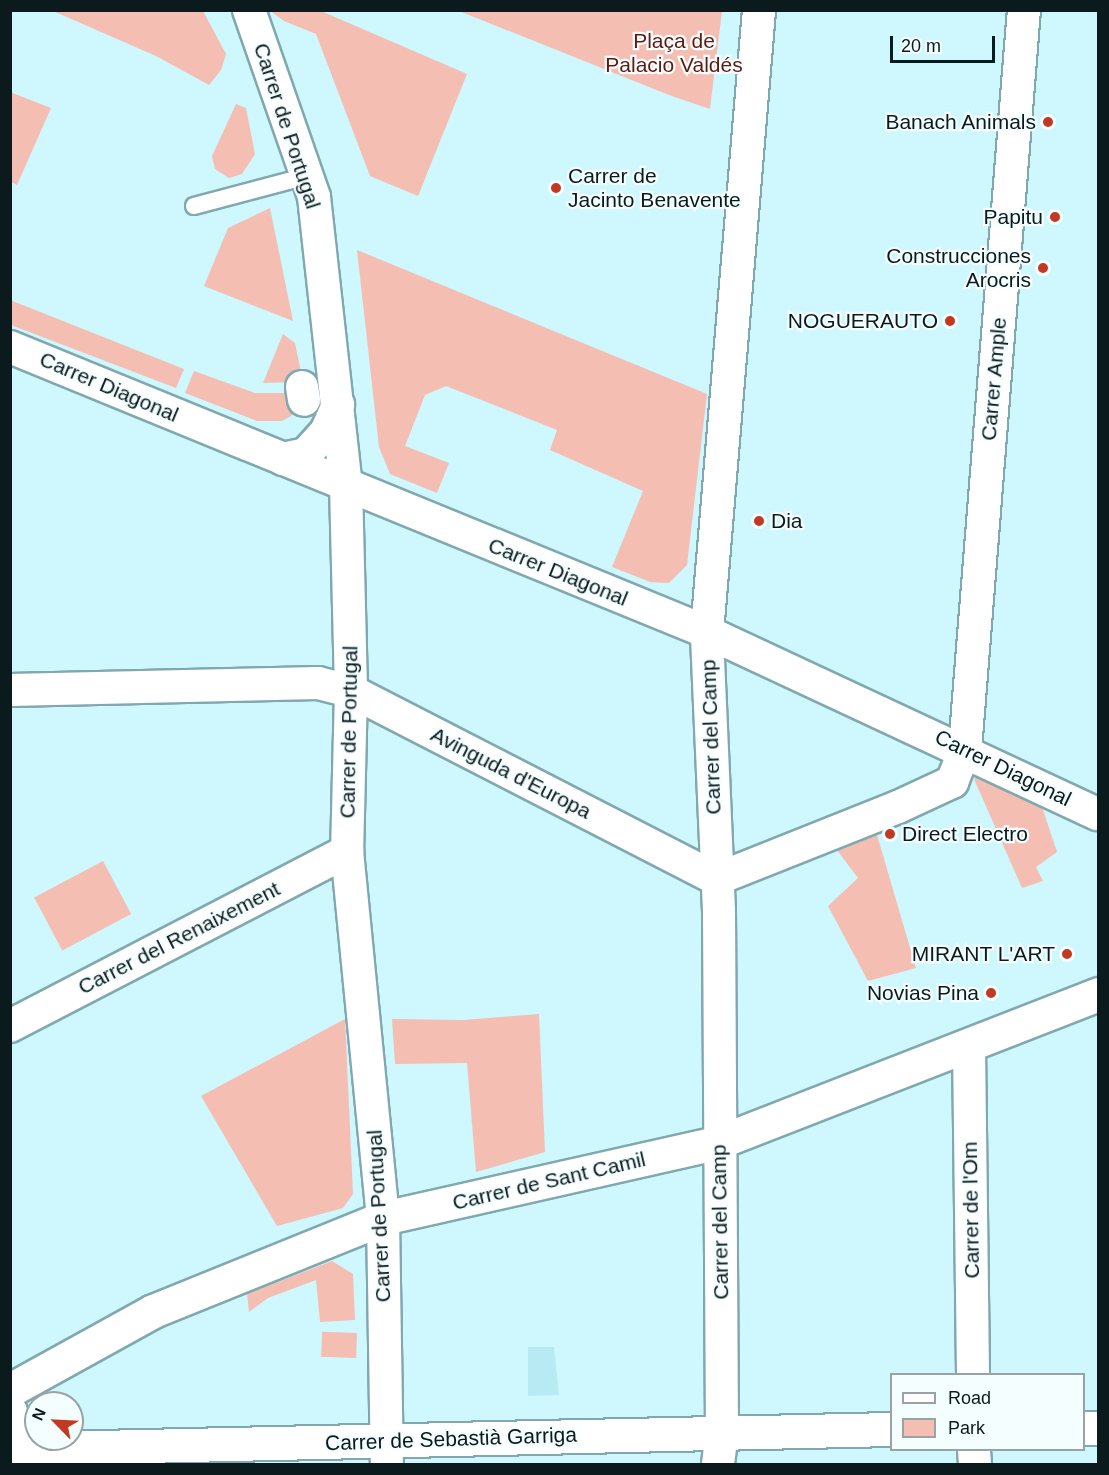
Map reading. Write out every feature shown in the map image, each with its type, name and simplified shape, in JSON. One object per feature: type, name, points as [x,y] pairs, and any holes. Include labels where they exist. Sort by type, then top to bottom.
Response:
[{"type":"street","name":"Carrer de Portugal","points":[[249,10],[314,197],[346,485],[351,691],[347,851],[383,1218],[388,1453]]},
{"type":"street","name":"Carrer del Camp","points":[[718,1464],[722,1432],[717,879],[707,632],[759,10]]},
{"type":"street","name":"Carrer Ample","points":[[965,748],[1024,10]]},
{"type":"street","name":"Carrer Diagonal","points":[[10,347],[707,632],[965,748],[1098,814]]},
{"type":"street","points":[[283,459],[306,454],[326,432],[338,405]]},
{"type":"street","name":"Avinguda d'Europa","points":[[10,690],[318,683],[351,691],[717,879]]},
{"type":"street","points":[[717,879],[898,807],[952,782],[965,748]]},
{"type":"street","name":"Carrer del Renaixement","points":[[10,1026],[347,851]]},
{"type":"street","name":"Carrer de Sant Camil","points":[[10,1390],[153,1311],[383,1218],[719,1142],[1098,994]]},
{"type":"street","name":"Carrer de l'Om","points":[[969,1046],[973,1373]]},
{"type":"street","points":[[10,1411],[15,1449]]},
{"type":"street","name":"Carrer de Sebastià Garriga","points":[[15,1449],[388,1453],[722,1432],[890,1429]]},
{"type":"lane","points":[[194,206],[307,176]]},
{"type":"shaded area","points":[[528,1347],[554,1347],[559,1395],[528,1396]]},
{"type":"green space","points":[[53,11],[203,11],[226,54],[221,70],[209,85],[156,56]]},
{"type":"green space","points":[[270,11],[321,11],[467,74],[418,196],[370,176],[316,34],[284,21]]},
{"type":"green space","name":"Plaça de Palacio Valdés","points":[[459,11],[722,11],[710,109],[669,95]]},
{"type":"green space","points":[[10,92],[51,108],[17,185],[11,182]]},
{"type":"green space","points":[[236,104],[246,108],[255,154],[242,174],[229,178],[215,169],[212,156]]},
{"type":"green space","points":[[270,208],[293,321],[204,286],[228,228]]},
{"type":"green space","points":[[357,250],[707,394],[687,565],[669,583],[650,582],[612,567],[643,491],[550,450],[557,430],[446,386],[425,395],[405,446],[449,463],[437,493],[390,474],[379,447]]},
{"type":"green space","points":[[10,300],[184,369],[176,388],[11,325]]},
{"type":"green space","points":[[283,334],[295,343],[301,372],[291,382],[263,383]]},
{"type":"green space","points":[[194,371],[255,393],[290,393],[298,406],[291,416],[282,421],[257,421],[185,393]]},
{"type":"green space","points":[[987,771],[1039,798],[1057,852],[1036,867],[1043,881],[1022,888],[974,779]]},
{"type":"green space","points":[[875,828],[916,968],[868,981],[828,906],[858,878],[837,850]]},
{"type":"green space","points":[[103,861],[131,914],[62,951],[34,898]]},
{"type":"green space","points":[[539,1014],[545,1152],[476,1172],[467,1063],[395,1064],[392,1019],[464,1020]]},
{"type":"green space","points":[[345,1019],[353,1194],[343,1208],[277,1226],[201,1096]]},
{"type":"green space","points":[[332,1261],[353,1274],[355,1320],[320,1322],[316,1280],[268,1298],[249,1312],[247,1294]]},
{"type":"green space","points":[[322,1332],[357,1333],[356,1358],[321,1357]]},
{"type":"place","name":"Banach Animals","points":[[1048,122]]},
{"type":"place","name":"Carrer de Jacinto Benavente","points":[[556,188]]},
{"type":"place","name":"Papitu","points":[[1055,217]]},
{"type":"place","name":"Construcciones Arocris","points":[[1043,268]]},
{"type":"place","name":"NOGUERAUTO","points":[[950,321]]},
{"type":"place","name":"Dia","points":[[759,521]]},
{"type":"place","name":"Direct Electro","points":[[890,834]]},
{"type":"place","name":"MIRANT L'ART","points":[[1067,954]]},
{"type":"place","name":"Novias Pina","points":[[991,993]]}]
